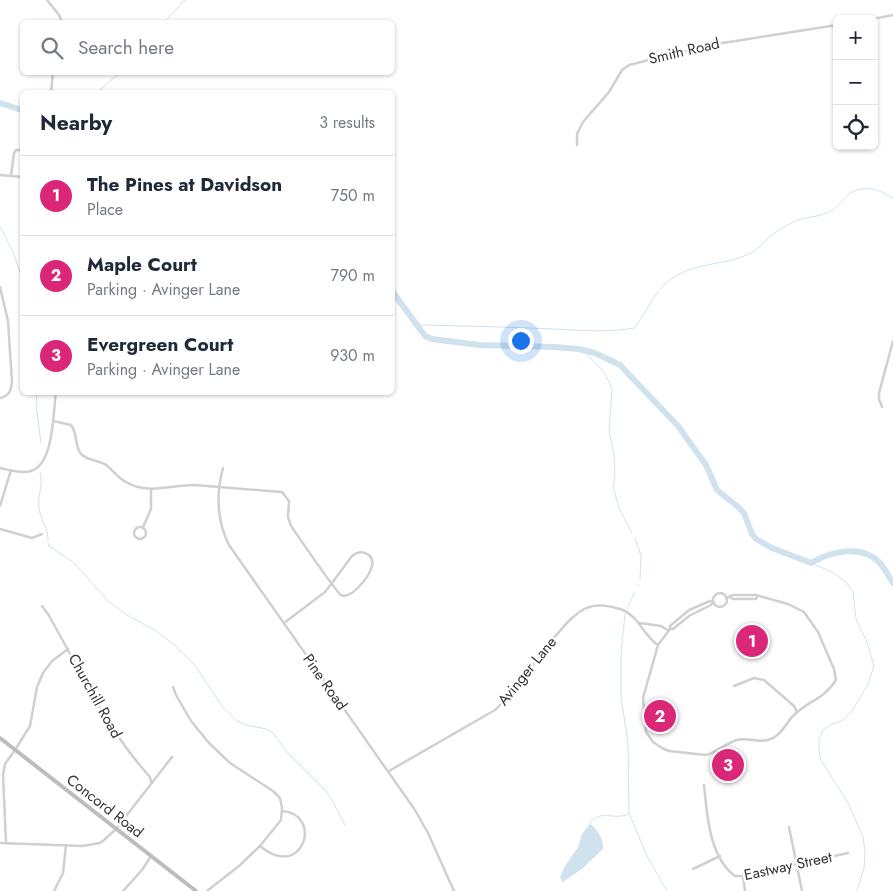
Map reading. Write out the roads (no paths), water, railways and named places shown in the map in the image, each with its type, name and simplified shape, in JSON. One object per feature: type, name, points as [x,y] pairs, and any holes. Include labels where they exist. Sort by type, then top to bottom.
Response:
[{"type":"main road","name":"Concord Road","points":[[0,738],[196,891]]},
{"type":"street","points":[[47,0],[59,14],[61,20]]},
{"type":"street","points":[[878,18],[893,15]]},
{"type":"street","name":"Smith Road","points":[[577,145],[577,134],[583,122],[610,92],[622,70],[629,65],[710,45],[833,26]]},
{"type":"street","points":[[51,90],[53,75]]},
{"type":"street","points":[[11,176],[14,153],[16,150],[20,150]]},
{"type":"street","points":[[0,175],[20,177]]},
{"type":"street","points":[[0,287],[8,321],[12,382],[8,395],[0,398]]},
{"type":"street","points":[[882,407],[879,392],[893,341]]},
{"type":"street","points":[[0,468],[30,472],[42,463],[47,453],[56,395]]},
{"type":"street","points":[[53,422],[71,426],[75,432],[77,445],[85,457],[105,464],[118,477],[131,485],[152,490],[182,485],[278,491],[285,494],[289,501],[289,523],[332,584],[342,595],[352,594],[372,567],[371,558],[365,552],[356,553],[332,584],[317,600],[284,623]]},
{"type":"street","name":"Pine Road","points":[[223,468],[219,487],[218,511],[226,538],[236,556],[421,820],[454,891]]},
{"type":"street","points":[[0,506],[11,470]]},
{"type":"street","points":[[143,527],[151,509],[152,490]]},
{"type":"street","points":[[139,526],[143,527],[146,530],[145,536],[141,539],[137,538],[134,535],[134,530],[139,526]]},
{"type":"street","points":[[0,529],[32,538],[42,534]]},
{"type":"street","points":[[722,594],[728,597],[756,599],[757,597],[788,604],[804,612],[818,632],[834,669],[836,680],[829,692],[797,712],[778,734],[769,740],[738,740],[713,753],[706,754],[678,752],[662,748],[647,734],[643,702],[658,645],[669,630],[689,616],[711,605],[714,596],[722,594]]},
{"type":"street","points":[[713,602],[716,606],[722,606],[726,603],[728,597]]},
{"type":"street","name":"Churchill Road","points":[[42,606],[114,731],[126,750],[150,777],[152,782]]},
{"type":"street","name":"Avinger Lane","points":[[388,771],[495,710],[509,696],[554,637],[577,613],[591,607],[608,606],[624,610],[638,622],[648,636],[658,645]]},
{"type":"street","name":"Avinger Lane","points":[[638,622],[646,625],[661,626],[669,630]]},
{"type":"street","points":[[6,842],[4,770],[7,760],[16,750],[30,726],[37,687],[43,673],[52,661],[68,649]]},
{"type":"street","points":[[734,686],[754,678],[764,680],[794,706],[797,712]]},
{"type":"street","points":[[173,687],[191,721],[206,740],[230,764],[276,793],[281,801],[282,811],[279,823],[260,846],[208,891]]},
{"type":"street","points":[[0,843],[66,846],[94,845],[104,840],[116,829],[172,757]]},
{"type":"street","name":"Eastway Street","points":[[704,785],[709,832],[720,856],[733,874],[743,876],[848,853]]},
{"type":"street","points":[[260,846],[270,854],[283,857],[293,854],[303,845],[305,835],[302,822],[293,813],[282,811]]},
{"type":"street","points":[[789,827],[802,891]]},
{"type":"street","points":[[54,891],[63,873],[66,846]]},
{"type":"street","points":[[123,891],[142,870],[151,856]]},
{"type":"street","points":[[693,870],[720,856]]},
{"type":"street","points":[[743,876],[745,891]]},
{"type":"water","points":[[590,824],[600,835],[603,849],[583,868],[563,882],[560,877],[565,866],[578,847],[582,834]]},
{"type":"waterway","points":[[167,20],[185,0]]},
{"type":"waterway","points":[[99,90],[117,75]]},
{"type":"waterway","points":[[0,103],[20,109]]},
{"type":"waterway","points":[[416,323],[422,325],[594,331],[634,328],[659,290],[679,274],[698,267],[729,261],[749,254],[779,230],[796,221],[831,211],[857,190],[872,189],[893,198]]},
{"type":"waterway","points":[[0,226],[13,252],[20,272]]},
{"type":"waterway","points":[[395,295],[425,336],[432,339],[479,345],[579,349],[595,353],[620,365],[678,426],[706,465],[717,490],[744,513],[752,534],[756,539],[772,548],[811,563],[828,555],[846,551],[864,553],[880,563],[893,583]]},
{"type":"waterway","points":[[583,350],[604,372],[612,388],[609,431],[614,455],[615,477],[613,487],[619,508],[632,533]]},
{"type":"waterway","points":[[37,395],[36,404],[41,443]]},
{"type":"waterway","points":[[40,472],[39,509],[48,540]]},
{"type":"waterway","points":[[635,538],[641,556],[640,580]]},
{"type":"waterway","points":[[48,543],[49,546],[74,563],[109,602],[172,643],[194,664],[222,706],[237,721],[266,729],[273,733],[288,753],[326,791],[345,825]]},
{"type":"waterway","points":[[811,563],[832,572],[846,582],[853,592],[856,619],[867,642],[874,666],[868,684],[852,711],[842,721],[832,724],[823,730],[819,739],[821,760],[848,803],[863,837],[864,868],[857,891]]},
{"type":"waterway","points":[[628,606],[635,592]]},
{"type":"waterway","points":[[625,614],[621,656],[621,698],[628,742],[629,813],[647,856],[667,891]]},
{"type":"waterway","points":[[590,824],[593,819],[598,817],[624,816],[629,814]]},
{"type":"place","name":"The Pines at Davidson","points":[[752,641]]},
{"type":"place","name":"Maple Court","points":[[660,716]]},
{"type":"place","name":"Evergreen Court","points":[[728,765]]}]
